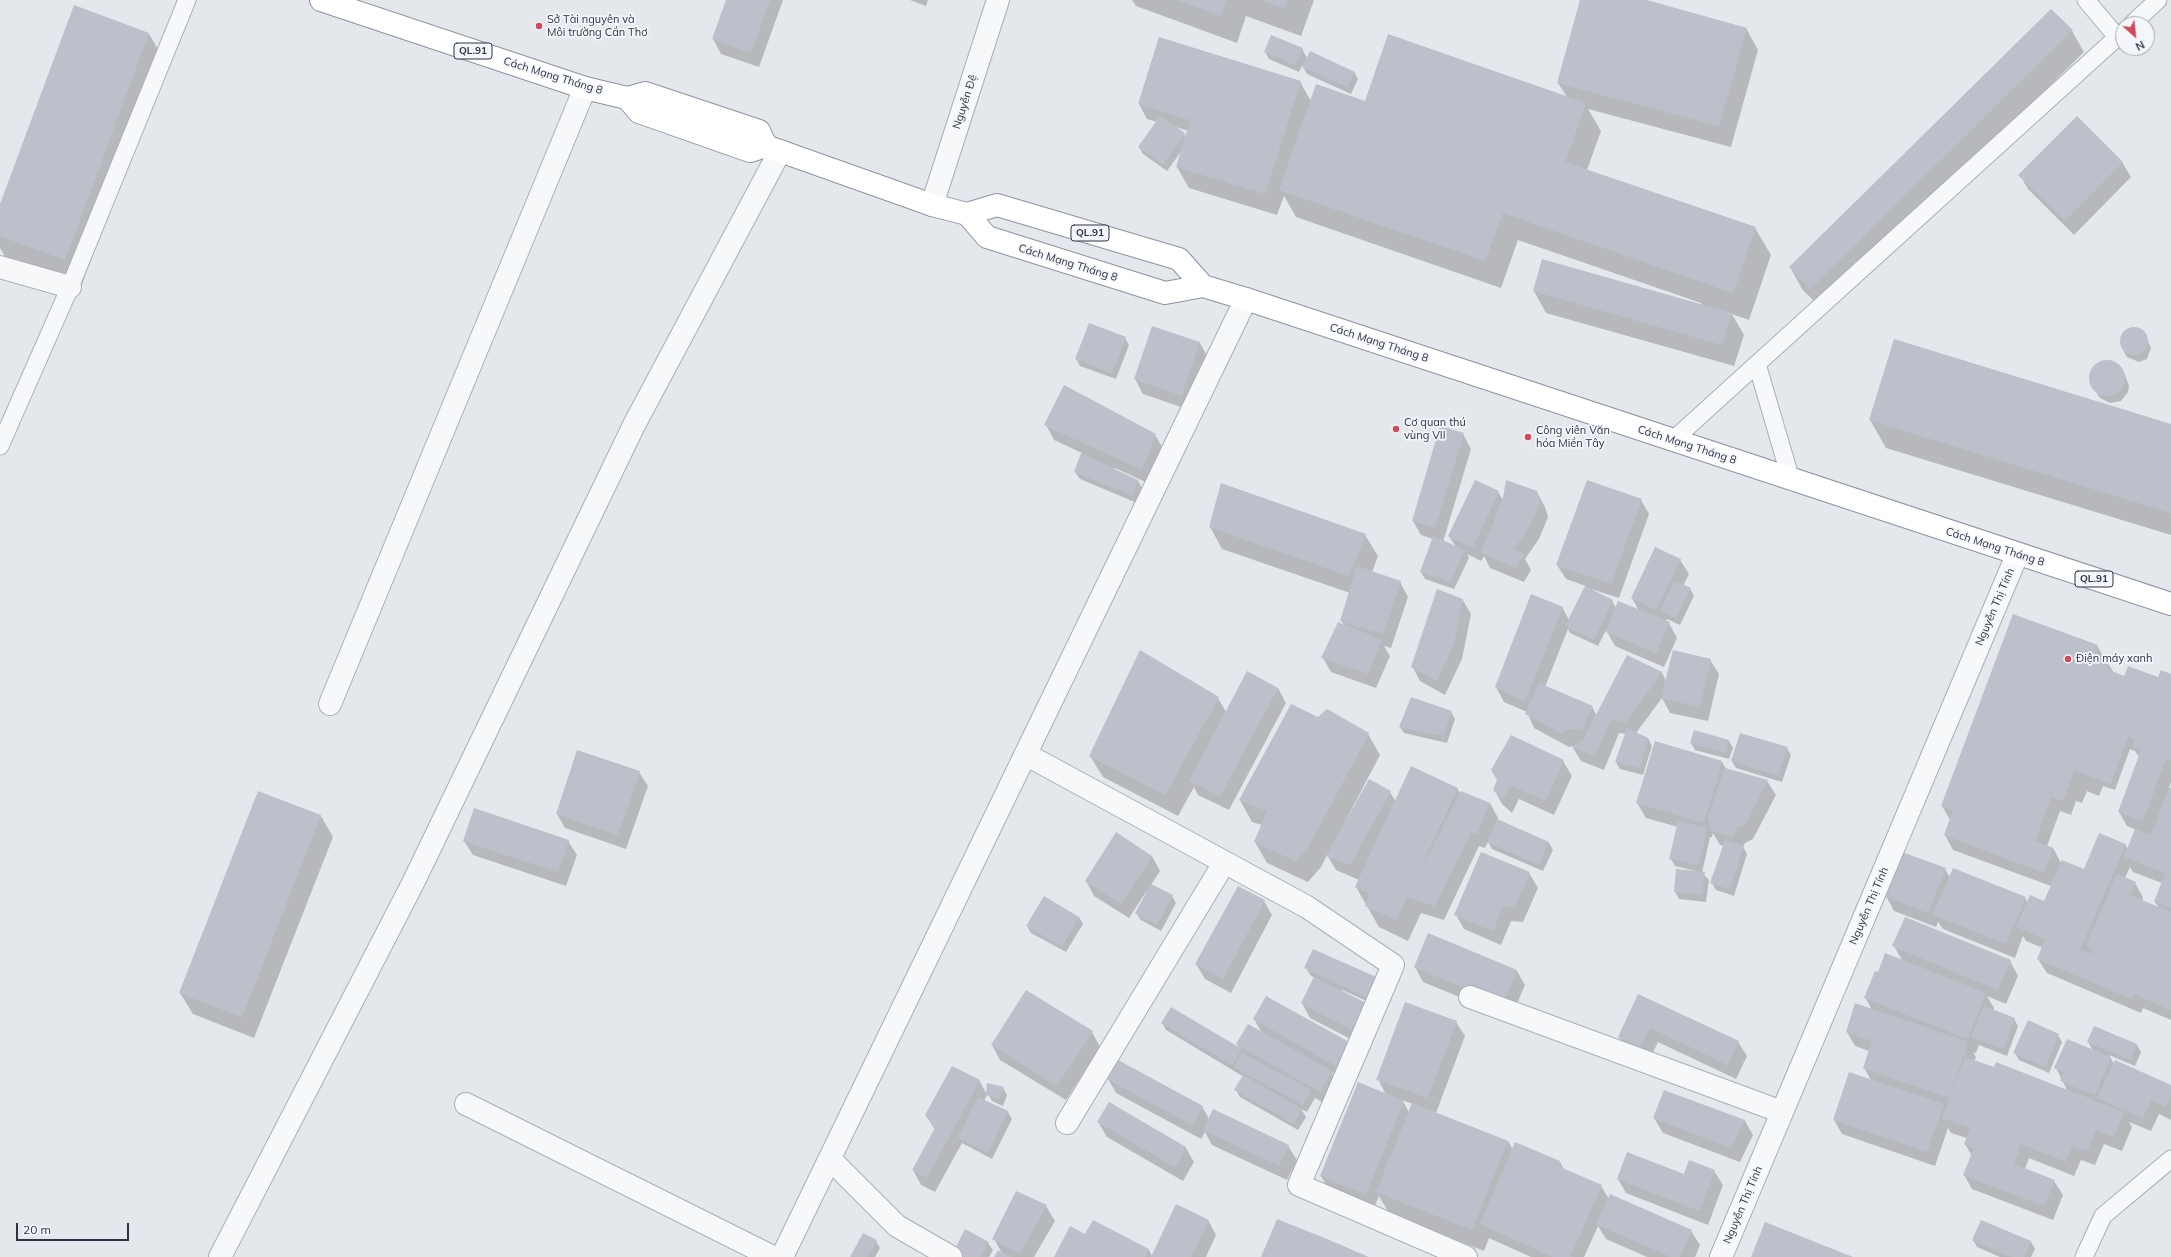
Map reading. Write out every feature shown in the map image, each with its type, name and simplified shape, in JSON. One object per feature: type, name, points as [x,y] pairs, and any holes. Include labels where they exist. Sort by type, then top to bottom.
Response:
[{"type":"highway","name":"Cách Mạng Tháng 8","points":[[321,0],[363,7],[585,88],[627,98],[645,93],[759,131],[773,148]]},
{"type":"highway","points":[[773,148],[932,205],[967,214]]},
{"type":"highway","name":"QL.91","points":[[967,214],[997,205],[1179,259],[1203,286]]},
{"type":"highway","name":"Cách Mạng Tháng 8","points":[[967,214],[987,237],[1165,293],[1203,286],[1246,299],[2017,555],[2171,604]]},
{"type":"street","name":"Nguyễn Đệ","points":[[932,205],[998,0]]},
{"type":"street","points":[[330,704],[585,88]]},
{"type":"street","points":[[220,1257],[413,883],[634,425],[773,148]]},
{"type":"street","points":[[0,267],[70,287]]},
{"type":"street","points":[[782,1257],[1027,755],[1246,299]]},
{"type":"street","name":"Nguyễn Thị Tính","points":[[1721,1257],[2017,555]]},
{"type":"street","points":[[1027,755],[1307,907],[1393,965],[1299,1185],[1466,1257]]},
{"type":"street","points":[[1067,1123],[1224,863]]},
{"type":"street","points":[[1470,997],[1782,1112]]},
{"type":"street","points":[[466,1104],[774,1257]]},
{"type":"street","points":[[830,1159],[897,1226],[951,1257]]},
{"type":"lane","points":[[0,446],[70,287],[187,0]]},
{"type":"lane","points":[[2086,0],[2115,30]]},
{"type":"lane","points":[[2141,16],[2158,0]]},
{"type":"lane","points":[[1672,441],[2115,40]]},
{"type":"lane","points":[[1757,364],[1791,480]]},
{"type":"lane","points":[[2084,1257],[2103,1216],[2171,1159]]},
{"type":"building","points":[[726,0],[770,0],[751,53],[712,39]]},
{"type":"building","points":[[1178,0],[1226,0],[1221,16]]},
{"type":"building","points":[[1261,0],[1288,0],[1285,9]]},
{"type":"building","points":[[1580,0],[1647,0],[1747,28],[1719,126],[1557,83]]},
{"type":"building","points":[[74,5],[149,33],[65,260],[0,236],[0,204]]},
{"type":"building","points":[[2051,9],[2073,30],[1810,289],[1789,267]]},
{"type":"building","points":[[1388,34],[1586,103],[1565,162],[1756,227],[1733,293],[1503,213],[1485,261],[1279,190],[1316,84],[1365,101]]},
{"type":"building","points":[[1271,35],[1303,48],[1295,65],[1264,52]]},
{"type":"building","points":[[1159,37],[1301,81],[1265,194],[1176,167],[1190,120],[1138,104]]},
{"type":"building","points":[[1310,51],[1355,72],[1347,87],[1302,67]]},
{"type":"building","points":[[1160,116],[1185,133],[1163,165],[1138,147]]},
{"type":"building","points":[[2077,116],[2123,162],[2065,221],[2018,175]]},
{"type":"building","points":[[1542,259],[1732,313],[1722,345],[1533,291]]},
{"type":"building","points":[[1089,323],[1126,337],[1112,373],[1075,359]]},
{"type":"building","points":[[1152,326],[1200,342],[1182,396],[1134,379]]},
{"type":"building","points":[[2134,327],[2144,331],[2148,341],[2144,351],[2134,355],[2124,351],[2120,341],[2124,331]]},
{"type":"building","points":[[1894,339],[2171,424],[2171,513],[1869,420]]},
{"type":"building","points":[[2111,360],[2120,365],[2124,371],[2124,385],[2120,391],[2111,396],[2103,396],[2094,391],[2090,385],[2089,374],[2094,365],[2100,361]]},
{"type":"building","points":[[1064,385],[1156,434],[1142,470],[1044,425]]},
{"type":"building","points":[[1440,426],[1464,433],[1435,528],[1412,521]]},
{"type":"building","points":[[1081,453],[1138,480],[1133,496],[1074,472]]},
{"type":"building","points":[[1475,480],[1499,491],[1473,547],[1448,536]]},
{"type":"building","points":[[1506,480],[1537,491],[1540,502],[1531,524],[1514,549],[1524,554],[1516,568],[1481,553],[1503,498]]},
{"type":"building","points":[[1587,480],[1642,499],[1611,584],[1556,565]]},
{"type":"building","points":[[1221,483],[1366,534],[1349,576],[1209,527]]},
{"type":"building","points":[[1433,536],[1465,550],[1450,582],[1420,572]]},
{"type":"building","points":[[1655,547],[1681,559],[1656,610],[1631,598]]},
{"type":"building","points":[[1357,566],[1401,581],[1383,634],[1340,621]]},
{"type":"building","points":[[1674,581],[1691,588],[1676,618],[1660,611]]},
{"type":"building","points":[[1585,586],[1613,600],[1594,640],[1565,626]]},
{"type":"building","points":[[1437,589],[1463,599],[1454,644],[1437,681],[1411,667]]},
{"type":"building","points":[[1531,594],[1563,607],[1525,702],[1495,687]]},
{"type":"building","points":[[1618,601],[1670,622],[1656,653],[1606,632]]},
{"type":"building","points":[[2013,614],[2098,645],[2093,657],[2109,663],[2107,669],[2124,676],[2128,666],[2158,677],[2161,670],[2171,674],[2171,761],[2166,759],[2143,821],[2118,812],[2141,750],[2132,747],[2135,740],[2128,737],[2111,784],[2074,770],[2063,801],[2051,797],[2035,841],[2053,848],[2044,873],[1944,835],[1953,810],[1941,806]]},
{"type":"building","points":[[1338,622],[1382,640],[1368,674],[1321,658]]},
{"type":"building","points":[[1140,650],[1219,697],[1165,795],[1089,756]]},
{"type":"building","points":[[1673,650],[1711,659],[1700,707],[1661,698]]},
{"type":"building","points":[[1627,655],[1662,672],[1626,722],[1611,719],[1595,756],[1572,747],[1583,740]]},
{"type":"building","points":[[1247,671],[1278,688],[1220,796],[1189,781]]},
{"type":"building","points":[[1539,683],[1593,706],[1582,730],[1568,729],[1560,733],[1525,714]]},
{"type":"building","points":[[1411,697],[1452,711],[1443,736],[1399,727]]},
{"type":"building","points":[[1291,704],[1318,717],[1327,709],[1369,733],[1309,846],[1295,861],[1254,842],[1267,811],[1239,800]]},
{"type":"building","points":[[1627,728],[1648,738],[1640,768],[1615,762]]},
{"type":"building","points":[[1694,730],[1729,740],[1726,753],[1690,743]]},
{"type":"building","points":[[1740,733],[1788,747],[1778,776],[1731,761]]},
{"type":"building","points":[[1511,735],[1564,760],[1546,801],[1510,785],[1503,800],[1493,790],[1497,780],[1491,770]]},
{"type":"building","points":[[1655,741],[1722,761],[1704,823],[1636,803]]},
{"type":"building","points":[[577,750],[640,771],[618,835],[556,814]]},
{"type":"building","points":[[1411,766],[1458,788],[1409,893],[1461,791],[1490,803],[1477,834],[1471,832],[1435,906],[1407,897],[1396,920],[1365,906],[1370,894],[1355,887]]},
{"type":"building","points":[[1725,768],[1768,780],[1745,825],[1737,828],[1733,838],[1710,830],[1708,818]]},
{"type":"building","points":[[1369,779],[1391,791],[1350,865],[1326,856]]},
{"type":"building","points":[[2169,788],[2171,788],[2171,908],[2154,902],[2165,873],[2124,857],[2135,829],[2151,835]]},
{"type":"building","points":[[258,791],[321,815],[242,1017],[179,993]]},
{"type":"building","points":[[474,808],[569,840],[558,872],[463,841]]},
{"type":"building","points":[[1497,819],[1549,842],[1539,865],[1487,842]]},
{"type":"building","points":[[1678,821],[1707,828],[1699,865],[1669,859]]},
{"type":"building","points":[[1116,832],[1152,856],[1121,904],[1085,881]]},
{"type":"building","points":[[2099,833],[2126,844],[2080,950],[2091,954],[2093,949],[2086,946],[2117,874],[2136,882],[2130,895],[2171,912],[2171,1010],[2134,994],[2132,999],[2037,959],[2045,939],[2016,927],[2030,895],[2044,901],[2062,860],[2084,869]]},
{"type":"building","points":[[1725,840],[1744,846],[1730,889],[1710,883]]},
{"type":"building","points":[[1481,852],[1530,872],[1515,907],[1503,906],[1493,931],[1454,915]]},
{"type":"building","points":[[1902,852],[1946,868],[1928,913],[1885,896]]},
{"type":"building","points":[[1953,868],[2026,897],[2006,944],[1933,915]]},
{"type":"building","points":[[1676,869],[1705,872],[1702,895],[1674,892]]},
{"type":"building","points":[[1151,884],[1173,895],[1157,925],[1135,913]]},
{"type":"building","points":[[1238,886],[1265,900],[1223,979],[1195,964]]},
{"type":"building","points":[[1044,896],[1079,917],[1062,946],[1026,926]]},
{"type":"building","points":[[1905,917],[2011,960],[1998,990],[1892,946]]},
{"type":"building","points":[[1428,933],[1517,970],[1503,1004],[1414,967]]},
{"type":"building","points":[[1313,949],[1376,977],[1367,997],[1304,968]]},
{"type":"building","points":[[1885,953],[1986,993],[1968,1039],[1864,998],[1875,971],[1878,972]]},
{"type":"building","points":[[1314,977],[1372,1006],[1358,1033],[1301,1003]]},
{"type":"building","points":[[1026,990],[1093,1031],[1057,1086],[991,1045]]},
{"type":"building","points":[[1638,994],[1739,1041],[1728,1065],[1650,1028],[1640,1048],[1618,1037]]},
{"type":"building","points":[[1266,996],[1349,1042],[1336,1066],[1253,1019]]},
{"type":"building","points":[[1405,1002],[1457,1021],[1428,1098],[1376,1080]]},
{"type":"building","points":[[1855,1003],[1968,1042],[1949,1098],[1863,1068],[1872,1041],[1846,1032]]},
{"type":"building","points":[[1984,1006],[2015,1018],[2003,1049],[1971,1037]]},
{"type":"building","points":[[1171,1007],[1242,1049],[1232,1065],[1161,1023]]},
{"type":"building","points":[[2028,1020],[2059,1034],[2045,1067],[2013,1053]]},
{"type":"building","points":[[1248,1024],[1332,1071],[1320,1092],[1236,1044]]},
{"type":"building","points":[[2094,1026],[2137,1044],[2131,1060],[2087,1042]]},
{"type":"building","points":[[2067,1039],[2111,1057],[2095,1095],[2060,1081],[2064,1072],[2054,1068]]},
{"type":"building","points":[[1242,1053],[1311,1090],[1303,1105],[1234,1067]]},
{"type":"building","points":[[1965,1057],[1994,1067],[1996,1062],[2124,1112],[2114,1137],[2096,1130],[2087,1151],[2072,1146],[2066,1162],[2021,1144],[2014,1164],[2055,1180],[2044,1206],[1963,1175],[1974,1148],[1964,1144],[1970,1128],[1942,1118]]},
{"type":"building","points":[[1118,1060],[1203,1106],[1192,1125],[1107,1079]]},
{"type":"building","points":[[2115,1060],[2171,1085],[2171,1094],[2165,1107],[2151,1100],[2143,1118],[2097,1098]]},
{"type":"building","points":[[952,1066],[980,1080],[927,1178],[912,1170],[935,1128],[925,1115]]},
{"type":"building","points":[[1849,1072],[1944,1104],[1927,1152],[1833,1120]]},
{"type":"building","points":[[1243,1075],[1302,1109],[1294,1124],[1234,1090]]},
{"type":"building","points":[[1358,1082],[1404,1101],[1366,1194],[1320,1176]]},
{"type":"building","points":[[987,1083],[1004,1087],[999,1099],[986,1095]]},
{"type":"building","points":[[1664,1090],[1745,1120],[1731,1148],[1653,1118]]},
{"type":"building","points":[[978,1097],[1008,1111],[988,1153],[958,1138]]},
{"type":"building","points":[[1109,1102],[1186,1147],[1175,1167],[1097,1122]]},
{"type":"building","points":[[1412,1103],[1508,1141],[1472,1230],[1376,1192]]},
{"type":"building","points":[[1213,1109],[1289,1145],[1279,1166],[1203,1130]]},
{"type":"building","points":[[1515,1142],[1560,1161],[1560,1167],[1602,1185],[1570,1257],[1553,1257],[1480,1224]]},
{"type":"building","points":[[1627,1152],[1684,1174],[1689,1160],[1715,1170],[1700,1211],[1617,1179]]},
{"type":"building","points":[[1016,1191],[1047,1205],[1020,1254],[992,1239]]},
{"type":"building","points":[[1610,1194],[1692,1230],[1680,1257],[1671,1257],[1596,1224]]},
{"type":"building","points":[[1176,1204],[1209,1220],[1191,1257],[1151,1257]]},
{"type":"building","points":[[1277,1219],[1327,1239],[1369,1257],[1261,1257]]},
{"type":"building","points":[[1093,1220],[1149,1249],[1145,1257],[1054,1257],[1070,1226],[1085,1234]]},
{"type":"building","points":[[1981,1220],[2031,1241],[2024,1257],[2011,1257],[1972,1240]]},
{"type":"building","points":[[1765,1222],[1853,1257],[1751,1257]]},
{"type":"building","points":[[965,1229],[989,1242],[981,1257],[961,1257],[953,1253]]},
{"type":"building","points":[[863,1233],[877,1240],[868,1257],[850,1257]]},
{"type":"building","points":[[998,1250],[1011,1257],[994,1257]]},
{"type":"place","name":"Sở Tài nguyên và Môi trường Cần Thơ","points":[[539,26]]},
{"type":"place","name":"Cơ quan thú vùng VII","points":[[1396,429]]},
{"type":"place","name":"Công viên Văn hóa Miền Tây","points":[[1528,437]]},
{"type":"place","name":"Điện máy xanh","points":[[2068,659]]}]
